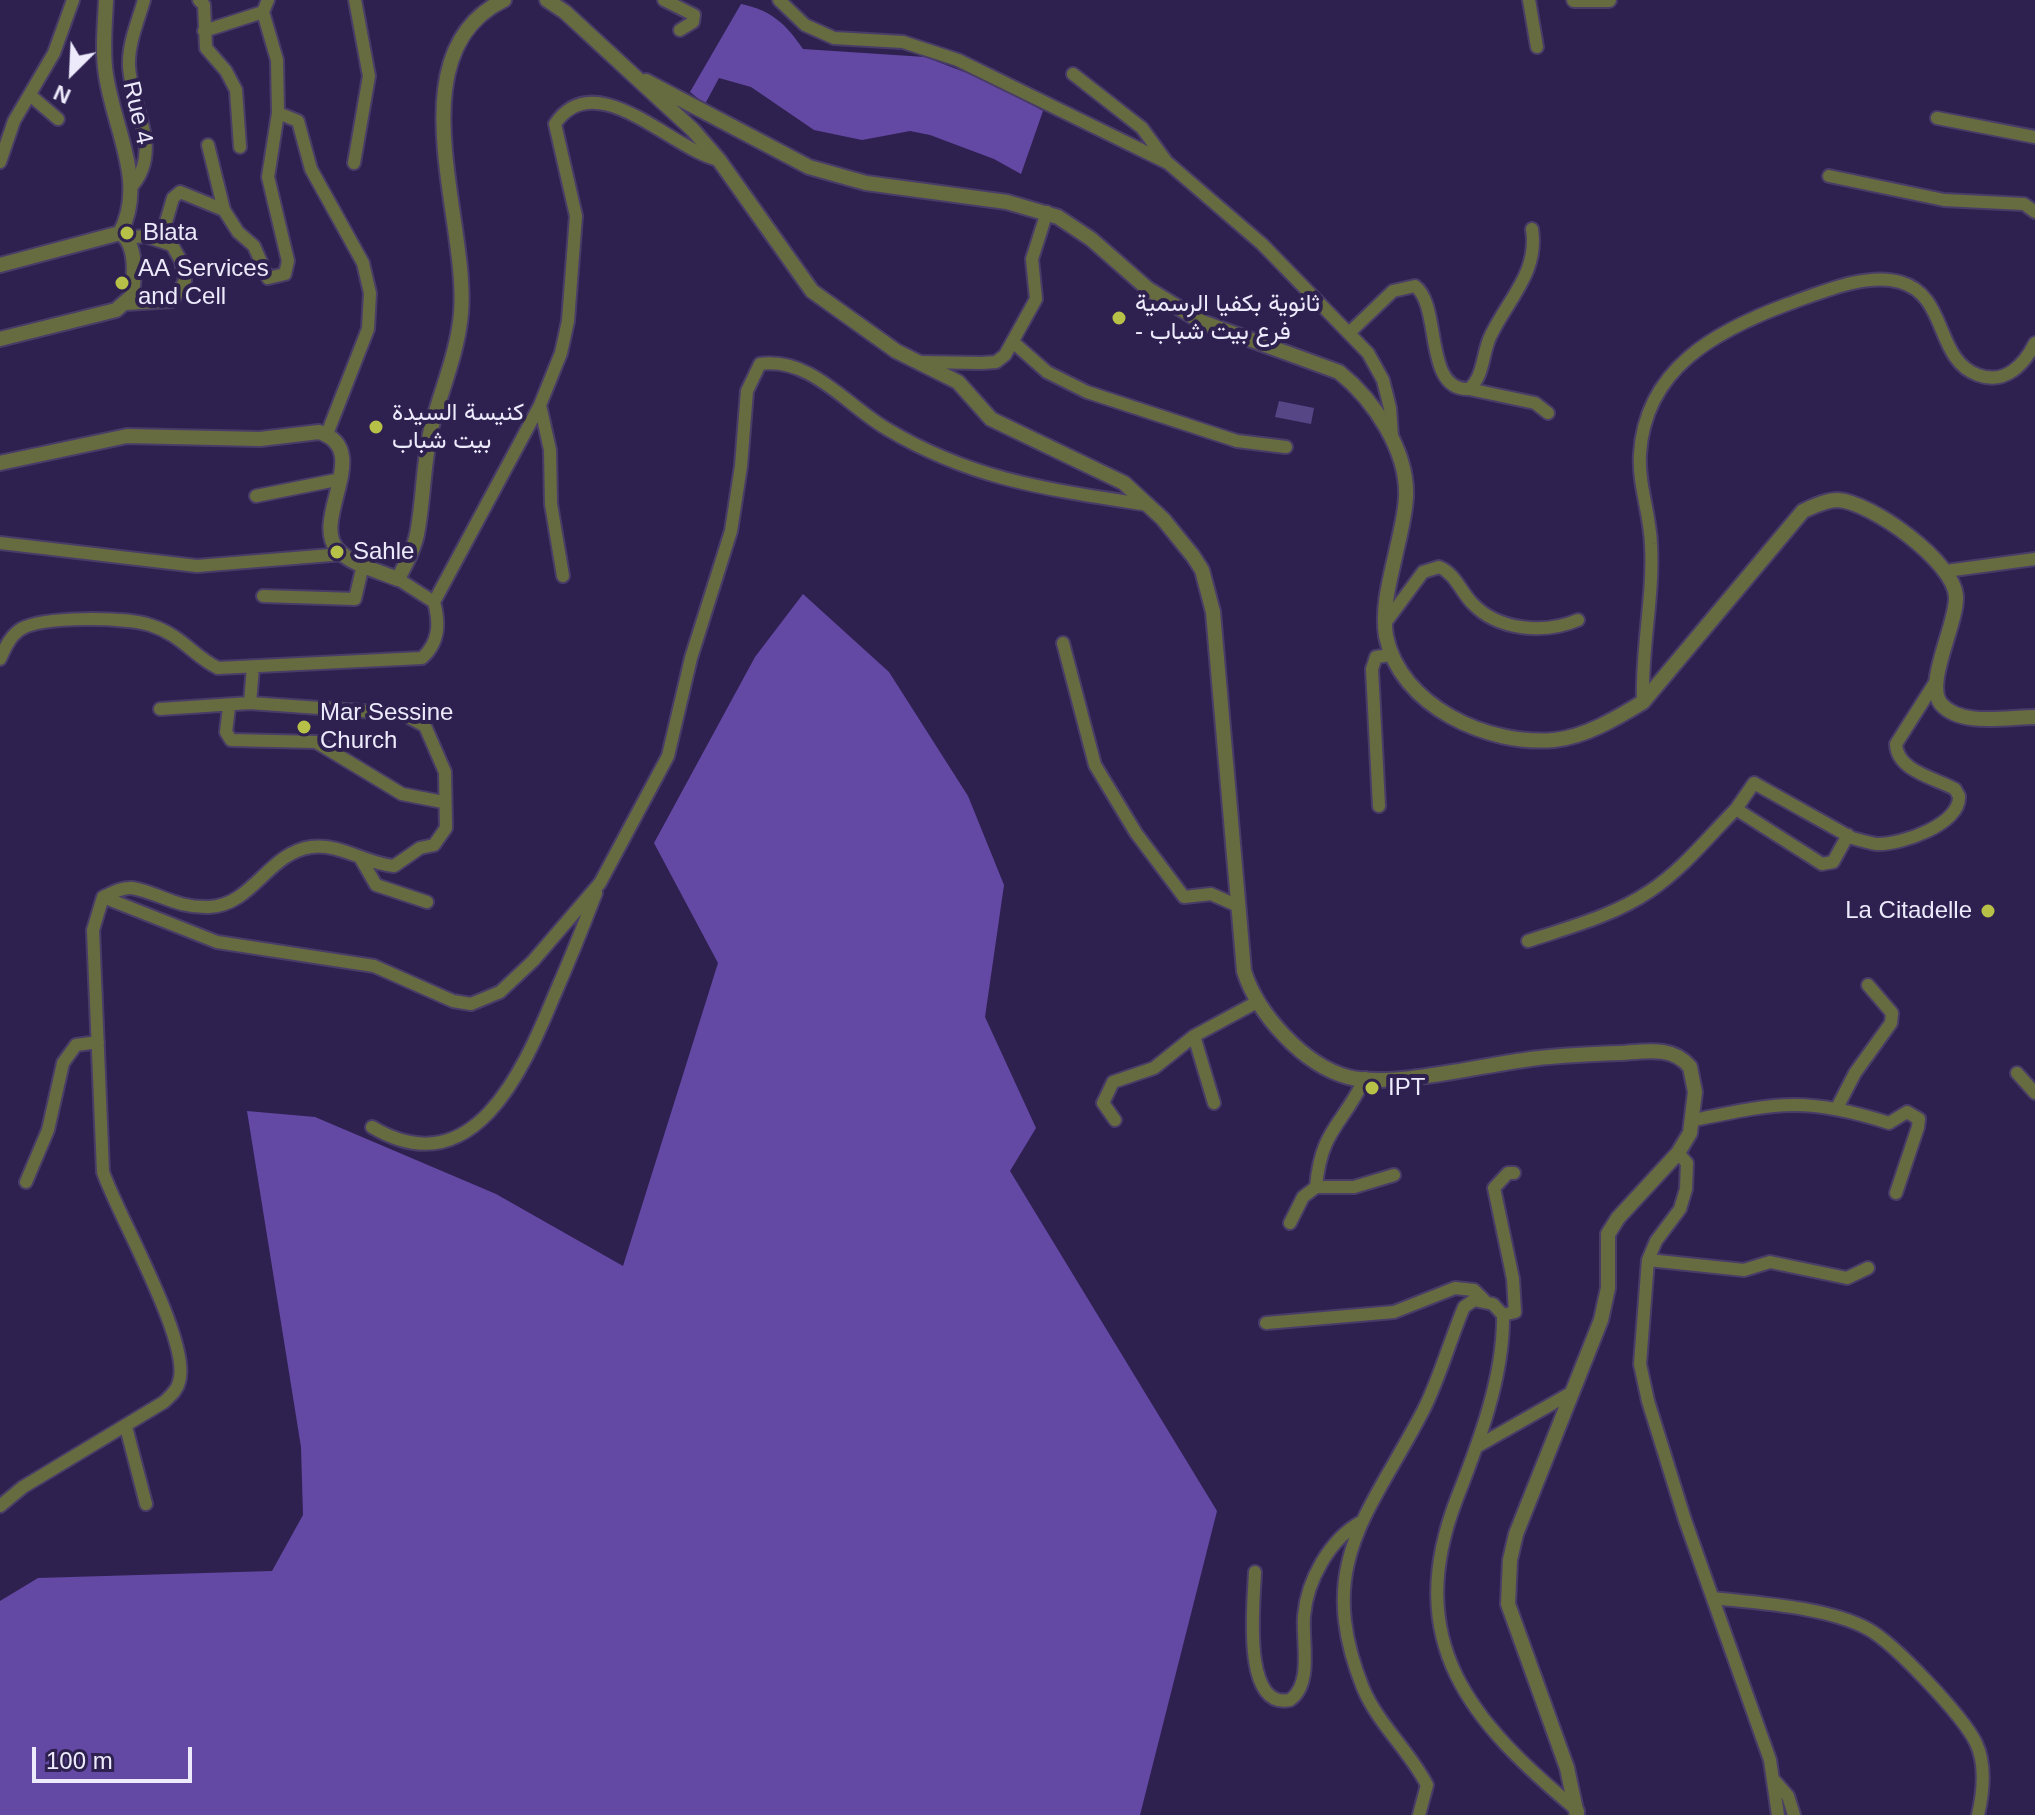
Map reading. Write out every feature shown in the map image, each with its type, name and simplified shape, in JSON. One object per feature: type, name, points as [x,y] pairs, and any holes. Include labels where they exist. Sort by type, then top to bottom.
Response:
[{"type":"street","points":[[0,162],[14,121],[54,53],[73,0]]},
{"type":"street","name":"Rue 4","points":[[106,0],[105,70],[117,130],[133,185],[124,235]]},
{"type":"street","points":[[133,185],[142,174],[146,155],[129,56],[144,0]]},
{"type":"street","points":[[199,0],[204,5],[206,48],[226,71],[236,90],[240,147]]},
{"type":"street","points":[[354,163],[369,76],[355,0]]},
{"type":"street","points":[[398,579],[417,534],[432,427],[461,312],[461,252],[443,134],[449,76],[463,35],[488,9],[504,0]]},
{"type":"street","points":[[547,0],[565,12],[693,130],[719,160],[812,291],[830,307],[918,362],[958,382],[991,419],[1124,483],[1149,505],[1198,563],[1213,612],[1244,971],[1257,1002],[1315,1061],[1340,1074],[1365,1078],[1451,1073],[1529,1059],[1671,1052],[1690,1067],[1695,1092],[1694,1120],[1678,1153],[1618,1218],[1608,1234],[1607,1301],[1516,1534],[1507,1586],[1514,1623],[1567,1768],[1577,1813]]},
{"type":"street","points":[[664,0],[694,15],[693,22],[680,30]]},
{"type":"street","points":[[779,0],[805,25],[834,38],[903,42],[958,60],[1168,163]]},
{"type":"street","points":[[1529,0],[1537,47]]},
{"type":"street","points":[[1574,0],[1609,0]]},
{"type":"street","points":[[204,31],[266,6],[277,60],[278,113],[268,177],[288,261],[285,274],[268,278],[262,272],[254,246],[238,232],[224,210],[208,145]]},
{"type":"street","points":[[628,71],[762,145],[809,167],[866,183],[984,197],[1047,212],[1091,239],[1148,289],[1202,322],[1260,347],[1315,361],[1339,372],[1355,387],[1392,436]]},
{"type":"street","points":[[1073,74],[1142,128],[1168,163],[1262,244],[1350,332],[1383,380],[1406,494],[1386,598],[1391,655],[1407,682],[1437,708],[1483,729],[1525,740],[1573,736],[1619,717],[1643,702],[1803,511],[1820,503],[1839,500],[1871,510],[1946,571],[1956,596],[1936,681],[1936,697],[1952,714],[2035,717]]},
{"type":"street","points":[[30,95],[58,119]]},
{"type":"street","points":[[0,659],[20,630],[42,623],[78,620],[146,624],[183,640],[218,668],[422,658],[436,639],[438,625],[434,602],[540,405],[561,353],[568,321],[576,216],[553,128],[559,117],[584,105],[613,105],[702,155],[719,160]]},
{"type":"street","points":[[278,113],[298,121],[311,169],[363,263],[370,293],[368,329],[327,434]]},
{"type":"street","points":[[1937,118],[2035,137]]},
{"type":"street","points":[[1829,176],[1920,196],[2024,204],[2035,212]]},
{"type":"street","points":[[161,239],[170,207],[180,192],[224,210]]},
{"type":"street","points":[[918,362],[996,362],[1013,342],[1036,299],[1032,259],[1047,212]]},
{"type":"street","points":[[1469,389],[1478,379],[1491,336],[1530,267],[1534,243],[1532,229]]},
{"type":"street","points":[[0,339],[116,310],[126,304],[132,296],[134,282],[124,235]]},
{"type":"street","points":[[0,265],[124,235],[161,239],[178,252],[184,271],[185,281],[178,295],[159,304],[126,304]]},
{"type":"street","points":[[1643,702],[1652,547],[1640,453],[1651,401],[1677,366],[1773,310],[1840,287],[1886,280],[1900,282],[1922,293],[1962,367],[1978,375],[1991,379],[2012,372],[2028,358],[2035,343]]},
{"type":"street","points":[[1350,332],[1393,291],[1415,286],[1424,292],[1440,367],[1455,385],[1535,403],[1548,413]]},
{"type":"street","points":[[1013,342],[1047,372],[1087,392],[1237,441],[1286,447]]},
{"type":"street","points":[[372,1127],[389,1137],[446,1141],[465,1133],[492,1110],[533,1048],[600,883],[651,793],[675,733],[691,658],[731,531],[741,466],[747,391],[760,364],[792,364],[886,429],[948,460],[991,476],[1012,483],[1149,505]]},
{"type":"street","points":[[540,405],[550,450],[551,504],[563,576]]},
{"type":"street","points":[[0,463],[127,436],[260,439],[310,431],[327,434],[340,451],[341,479],[329,532],[343,554],[398,579],[434,602]]},
{"type":"street","points":[[256,496],[341,479]]},
{"type":"street","points":[[0,543],[197,566],[343,554]]},
{"type":"street","points":[[1946,571],[2035,559]]},
{"type":"street","points":[[263,596],[355,599],[363,565]]},
{"type":"street","points":[[1386,622],[1418,577],[1433,567],[1445,569],[1474,605],[1499,620],[1541,630],[1578,620]]},
{"type":"street","points":[[1063,643],[1090,753],[1136,833],[1184,897],[1211,894],[1236,905]]},
{"type":"street","points":[[1379,806],[1372,669],[1376,657],[1391,655]]},
{"type":"street","points":[[250,703],[253,667]]},
{"type":"street","points":[[1528,941],[1607,915],[1649,892],[1674,873],[1736,809],[1754,783],[1848,835],[1867,842],[1895,842],[1930,830],[1958,808],[1959,796],[1955,789],[1908,767],[1896,753],[1898,736],[1936,681]]},
{"type":"street","points":[[103,897],[131,888],[181,906],[211,907],[235,902],[269,869],[308,847],[339,849],[361,859],[394,866],[420,848],[434,845],[446,828],[443,802],[445,772],[425,726],[416,719],[403,714],[250,703],[229,707],[160,709]]},
{"type":"street","points":[[229,707],[226,732],[231,740],[316,742],[402,794],[443,802]]},
{"type":"street","points":[[1736,809],[1822,864],[1833,862],[1848,835]]},
{"type":"street","points":[[361,859],[376,885],[427,902]]},
{"type":"street","points":[[103,897],[217,942],[374,966],[420,990],[471,1004],[500,992],[533,961],[600,883]]},
{"type":"street","points":[[0,1506],[56,1467],[126,1427],[173,1393],[181,1372],[179,1357],[147,1269],[114,1203],[103,1172],[93,930],[103,897]]},
{"type":"street","points":[[1838,1106],[1855,1073],[1891,1023],[1892,1013],[1868,985]]},
{"type":"street","points":[[1115,1120],[1103,1103],[1103,1096],[1113,1082],[1154,1068],[1194,1036],[1257,1002]]},
{"type":"street","points":[[1194,1036],[1214,1103]]},
{"type":"street","points":[[26,1182],[45,1142],[63,1063],[76,1045],[98,1042]]},
{"type":"street","points":[[2017,1073],[2035,1093]]},
{"type":"street","points":[[1316,1187],[1317,1166],[1324,1141],[1352,1105],[1365,1078]]},
{"type":"street","points":[[1694,1120],[1764,1105],[1790,1103],[1838,1106],[1889,1123],[1907,1112],[1919,1119],[1896,1193]]},
{"type":"street","points":[[1678,1153],[1687,1163],[1686,1189],[1680,1209],[1656,1241],[1648,1260],[1641,1321],[1643,1379],[1676,1494],[1770,1760],[1778,1815]]},
{"type":"street","points":[[1503,1315],[1515,1312],[1513,1279],[1494,1188],[1508,1173],[1514,1173]]},
{"type":"street","points":[[1290,1223],[1303,1197],[1316,1187],[1354,1187],[1394,1175]]},
{"type":"street","points":[[1648,1260],[1744,1270],[1770,1262],[1847,1278],[1868,1268]]},
{"type":"street","points":[[1266,1323],[1394,1312],[1455,1288],[1474,1290],[1503,1315]]},
{"type":"street","points":[[1419,1815],[1427,1785],[1364,1691],[1347,1634],[1342,1584],[1361,1522],[1429,1400],[1464,1307],[1474,1300],[1484,1300]]},
{"type":"street","points":[[1503,1315],[1503,1337],[1476,1447],[1441,1542],[1436,1570],[1444,1650],[1476,1711],[1513,1754],[1577,1813]]},
{"type":"street","points":[[1476,1447],[1571,1393]]},
{"type":"street","points":[[126,1427],[146,1504]]},
{"type":"street","points":[[1255,1572],[1255,1667],[1263,1691],[1273,1700],[1290,1700],[1302,1686],[1306,1602],[1333,1544],[1344,1531],[1361,1522]]},
{"type":"street","points":[[1713,1598],[1843,1619],[1867,1628],[1890,1643],[1966,1726],[1977,1745],[1983,1783],[1978,1815]]},
{"type":"street","points":[[1773,1779],[1788,1796],[1794,1815]]},
{"type":"shaded area","points":[[741,4],[777,19],[803,49],[925,57],[988,81],[1043,111],[1021,174],[994,159],[930,135],[910,131],[862,140],[814,130],[751,87],[719,78],[705,104],[690,92]]},
{"type":"shaded area","points":[[1279,401],[1314,408],[1311,424],[1275,417]]},
{"type":"shaded area","points":[[803,594],[889,672],[968,796],[1004,885],[985,1017],[1036,1128],[1010,1171],[1217,1511],[1140,1815],[0,1815],[0,1601],[38,1578],[272,1571],[303,1515],[301,1447],[247,1111],[315,1117],[496,1194],[623,1266],[718,963],[654,843],[755,657]]},
{"type":"place","name":"Blata","points":[[127,233]]},
{"type":"place","name":"AA Services and Cell","points":[[122,283]]},
{"type":"place","name":"ثانوية بكفيا الرسمية - فرع بيت شباب","points":[[1119,318]]},
{"type":"place","name":"كنيسة السيدة بيت شباب","points":[[376,427]]},
{"type":"place","name":"Sahle","points":[[337,552]]},
{"type":"place","name":"Mar Sessine Church","points":[[304,727]]},
{"type":"place","name":"La Citadelle","points":[[1988,911]]},
{"type":"place","name":"IPT","points":[[1372,1088]]}]
